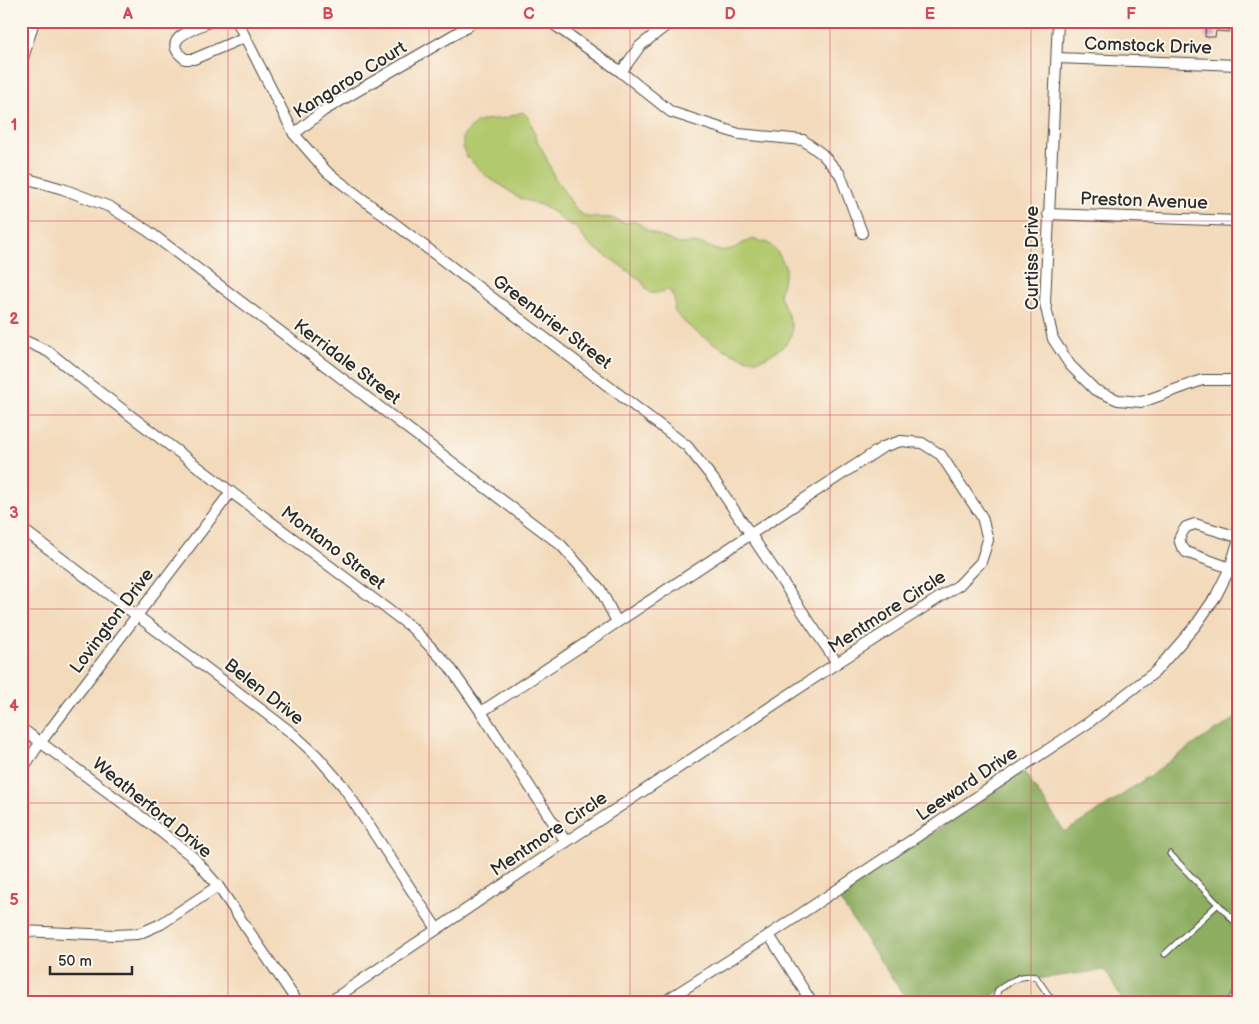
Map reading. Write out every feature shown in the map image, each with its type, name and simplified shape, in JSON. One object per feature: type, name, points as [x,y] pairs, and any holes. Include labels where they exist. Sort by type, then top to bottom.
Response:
[{"type":"street","points":[[21,65],[34,21]]},
{"type":"street","points":[[211,21],[180,35],[175,42],[175,49],[178,54],[185,59],[194,58],[245,37]]},
{"type":"street","name":"Greenbrier Street","points":[[237,21],[294,134],[327,172],[687,446],[714,480],[749,535],[837,663]]},
{"type":"street","name":"Kangaroo Court","points":[[294,134],[323,111],[467,27],[474,21]]},
{"type":"street","points":[[548,21],[622,72],[671,112],[738,134],[803,140],[822,154],[840,174],[862,233]]},
{"type":"street","points":[[622,72],[640,46],[672,21]]},
{"type":"street","name":"Curtiss Drive","points":[[1058,21],[1045,304],[1053,339],[1070,365],[1095,390],[1118,400],[1142,402],[1202,380],[1238,380]]},
{"type":"street","name":"Comstock Drive","points":[[1057,58],[1238,65]]},
{"type":"street","name":"Kerridale Street","points":[[21,177],[63,189],[110,207],[148,231],[560,545],[600,589],[617,622]]},
{"type":"street","name":"Preston Avenue","points":[[1048,214],[1238,221]]},
{"type":"street","name":"Montano Street","points":[[21,339],[49,352],[230,492],[411,627],[449,666],[566,842]]},
{"type":"street","name":"Mentmore Circle","points":[[328,1003],[566,842],[837,663],[960,586],[980,562],[988,540],[982,517],[942,455],[922,443],[901,441],[883,447],[481,712]]},
{"type":"street","name":"Lovington Drive","points":[[21,771],[40,743],[230,492]]},
{"type":"street","points":[[1230,568],[1186,552],[1179,539],[1186,527],[1195,524],[1238,536]]},
{"type":"street","name":"Belen Drive","points":[[21,528],[292,733],[317,756],[343,786],[437,929]]},
{"type":"street","name":"Leeward Drive","points":[[662,1003],[1088,723],[1155,672],[1196,625],[1216,596],[1230,568],[1238,542]]},
{"type":"street","name":"Weatherford Drive","points":[[21,728],[194,858],[218,886],[298,1003]]},
{"type":"street","points":[[21,931],[114,935],[138,934],[161,924],[218,886]]},
{"type":"street","points":[[769,934],[812,1003]]},
{"type":"street","points":[[1232,1003],[1238,996]]},
{"type":"lane","points":[[1170,854],[1238,925]]},
{"type":"lane","points":[[1164,954],[1218,904]]},
{"type":"lane","points":[[996,1003],[998,990],[1015,979],[1026,975],[1036,977],[1054,1003]]},
{"type":"green space","points":[[523,112],[529,118],[538,143],[555,178],[578,212],[587,217],[611,218],[624,223],[634,221],[648,231],[679,244],[702,244],[719,251],[733,249],[754,239],[768,243],[778,253],[786,268],[779,292],[792,328],[787,342],[770,355],[757,360],[745,358],[722,348],[698,333],[679,317],[674,310],[674,300],[669,290],[650,293],[640,280],[587,243],[577,228],[543,206],[517,197],[487,177],[466,156],[463,147],[463,136],[476,123],[506,118]]},
{"type":"green space","points":[[1238,717],[1238,988],[1224,1003],[1124,1003],[1105,970],[1013,982],[981,1003],[909,1003],[838,896],[1024,772],[1065,832],[1111,803],[1191,746]]},
{"type":"building","points":[[1206,21],[1230,21],[1229,32],[1216,31],[1215,37],[1205,37]]}]
